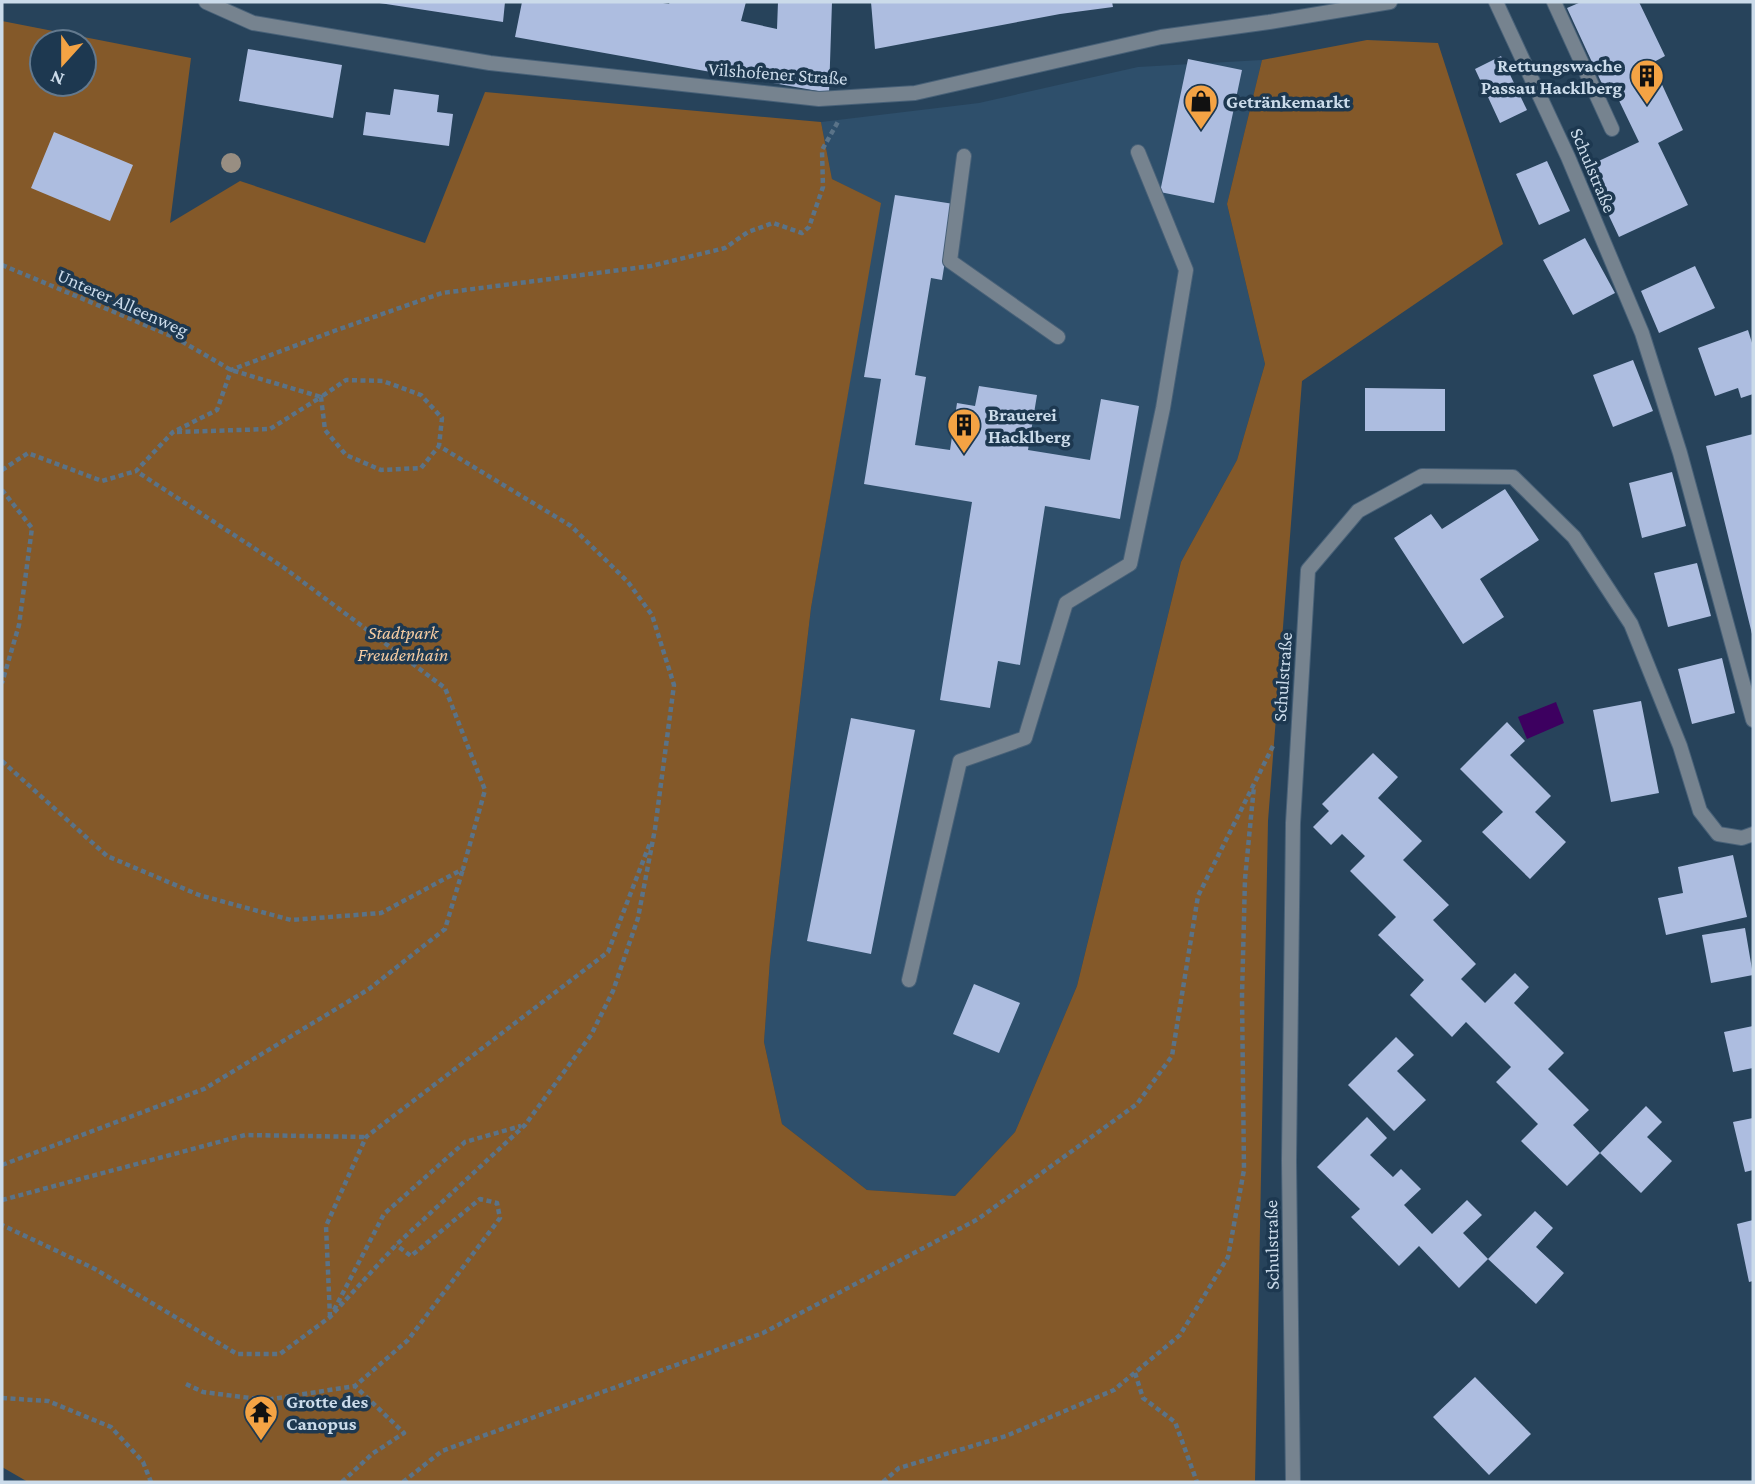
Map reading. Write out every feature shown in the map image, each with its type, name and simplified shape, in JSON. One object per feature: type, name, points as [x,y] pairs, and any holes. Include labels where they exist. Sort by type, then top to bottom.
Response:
[{"type":"street","name":"Vilshofener Straße","points":[[206,2],[253,23],[490,63],[819,99],[915,93],[1161,37],[1390,2]]},
{"type":"street","name":"Schulstraße","points":[[1496,2],[1568,158],[1642,333],[1680,453],[1753,720]]},
{"type":"street","points":[[1554,2],[1612,129]]},
{"type":"street","points":[[909,980],[960,761],[1025,738],[1066,603],[1130,564],[1163,408],[1186,270],[1138,152]]},
{"type":"street","points":[[964,156],[950,261],[1058,337]]},
{"type":"street","name":"Schulstraße","points":[[1293,1482],[1289,1161],[1293,823],[1308,570],[1358,511],[1422,476],[1513,477],[1574,537],[1631,624],[1680,746],[1700,811],[1718,834],[1742,838],[1753,834]]},
{"type":"path","points":[[2,470],[29,453],[102,481],[136,471],[173,432],[217,410],[231,370],[442,293],[651,266],[725,247],[748,232],[773,223],[802,233],[809,227],[823,187],[822,150],[852,98]]},
{"type":"path","name":"Unterer Alleenweg","points":[[2,265],[176,338],[231,370],[321,397]]},
{"type":"path","points":[[173,432],[270,429],[345,380],[383,382],[421,395],[442,418],[439,446],[421,468],[381,470],[346,455],[325,430],[321,397]]},
{"type":"path","points":[[2,1225],[95,1269],[237,1354],[280,1354],[330,1317],[396,1245],[524,1125],[591,1035],[613,991],[638,918],[655,829],[674,685],[652,615],[628,582],[572,526],[439,446]]},
{"type":"path","points":[[2,1165],[204,1089],[369,989],[445,929],[485,790],[445,688],[283,567],[136,471]]},
{"type":"path","points":[[2,490],[32,528],[19,625],[2,683]]},
{"type":"path","points":[[403,1482],[442,1451],[763,1333],[978,1219],[1137,1104],[1172,1056],[1198,896],[1277,738]]},
{"type":"path","points":[[2,761],[107,856],[200,895],[291,920],[382,913],[463,869]]},
{"type":"path","points":[[883,1482],[899,1468],[1006,1436],[1114,1390],[1180,1335],[1228,1257],[1244,1170],[1242,996],[1245,879],[1255,783]]},
{"type":"path","points":[[330,1317],[326,1226],[366,1137],[608,952],[655,829]]},
{"type":"path","points":[[330,1317],[384,1214],[465,1142],[524,1125]]},
{"type":"path","points":[[2,1200],[245,1135],[366,1137]]},
{"type":"path","points":[[186,1384],[204,1392],[266,1400],[355,1386],[408,1340],[499,1218],[497,1203],[480,1199],[411,1256],[396,1245]]},
{"type":"path","points":[[1135,1373],[1143,1398],[1175,1422],[1197,1482]]},
{"type":"path","points":[[342,1482],[372,1454],[404,1433],[355,1386]]},
{"type":"path","points":[[2,1398],[48,1401],[111,1427],[143,1462],[151,1482]]},
{"type":"path","points":[[264,1428],[266,1400]]},
{"type":"shaded area","points":[[1262,60],[1227,204],[1265,364],[1237,460],[1181,562],[1077,986],[1015,1132],[955,1196],[867,1190],[782,1124],[764,1042],[770,960],[811,608],[880,203],[832,179],[821,122],[979,103],[1138,67]]},
{"type":"shaded area","points":[[1556,702],[1564,723],[1527,739],[1518,717]]},
{"type":"green space","name":"Stadtpark Freudenhain","points":[[2,21],[38,28],[28,28],[28,98],[98,98],[98,40],[191,58],[170,223],[240,181],[425,243],[485,92],[821,122],[832,179],[881,203],[811,608],[770,960],[764,1042],[782,1124],[867,1190],[955,1196],[1015,1132],[1077,986],[1181,562],[1237,460],[1265,364],[1227,204],[1262,60],[1367,40],[1438,43],[1503,244],[1302,381],[1268,821],[1255,1482],[28,1482],[2,1467]]},
{"type":"building","points":[[373,2],[505,2],[503,22]]},
{"type":"building","points":[[522,2],[746,2],[741,21],[777,29],[778,2],[832,2],[829,93],[515,37]]},
{"type":"building","points":[[871,2],[1112,2],[1113,7],[1060,14],[875,49]]},
{"type":"building","points":[[1581,2],[1639,2],[1665,56],[1652,63],[1683,130],[1658,143],[1688,205],[1619,237],[1586,167],[1639,142],[1610,82],[1603,86],[1567,8]]},
{"type":"building","points":[[248,49],[342,65],[333,118],[239,101]]},
{"type":"building","points":[[1501,56],[1527,110],[1500,123],[1475,69]]},
{"type":"building","name":"Getränkemarkt","points":[[1188,59],[1242,70],[1214,203],[1160,192]]},
{"type":"building","points":[[394,89],[439,95],[437,112],[453,114],[449,146],[363,135],[366,112],[390,115]]},
{"type":"building","points":[[54,132],[133,165],[110,221],[31,188]]},
{"type":"building","points":[[1547,161],[1570,211],[1539,225],[1516,174]]},
{"type":"building","name":"Brauerei Hacklberg","points":[[895,195],[954,204],[942,280],[931,278],[915,375],[926,377],[915,445],[950,450],[957,403],[975,406],[979,386],[1037,395],[1028,450],[1090,460],[1101,399],[1139,406],[1120,519],[1045,506],[1020,665],[998,661],[990,708],[940,700],[972,502],[864,484],[881,379],[864,377]]},
{"type":"building","points":[[1585,238],[1615,293],[1573,315],[1543,260]]},
{"type":"building","points":[[1695,266],[1715,308],[1659,333],[1641,291]]},
{"type":"building","points":[[1748,330],[1753,346],[1753,394],[1741,398],[1738,388],[1715,396],[1698,348]]},
{"type":"building","points":[[1633,360],[1653,411],[1613,427],[1593,375]]},
{"type":"building","points":[[1365,388],[1445,389],[1445,431],[1365,431]]},
{"type":"building","points":[[1753,434],[1753,634],[1752,634],[1706,446]]},
{"type":"building","points":[[1672,472],[1686,526],[1642,538],[1629,483]]},
{"type":"building","points":[[1505,489],[1539,540],[1480,579],[1504,617],[1463,644],[1394,538],[1431,514],[1442,529]]},
{"type":"building","points":[[1697,563],[1711,616],[1668,627],[1654,573]]},
{"type":"building","points":[[1722,658],[1735,713],[1692,724],[1678,669]]},
{"type":"building","points":[[1641,701],[1659,793],[1611,802],[1593,710]]},
{"type":"building","points":[[851,718],[915,730],[871,954],[807,941]]},
{"type":"building","points":[[1507,722],[1525,741],[1510,755],[1551,796],[1535,812],[1566,842],[1530,879],[1482,832],[1503,812],[1460,769]]},
{"type":"building","points":[[1373,753],[1398,777],[1378,798],[1422,841],[1403,860],[1449,905],[1433,920],[1476,964],[1461,979],[1485,1003],[1515,973],[1529,987],[1514,1003],[1564,1053],[1548,1069],[1589,1110],[1573,1125],[1600,1153],[1567,1186],[1521,1141],[1538,1124],[1496,1082],[1511,1067],[1466,1022],[1452,1037],[1410,995],[1424,980],[1378,935],[1396,917],[1350,871],[1365,856],[1342,834],[1331,845],[1313,827],[1329,811],[1322,804]]},
{"type":"building","points":[[1733,855],[1747,917],[1666,935],[1658,898],[1683,893],[1678,867]]},
{"type":"building","points":[[1745,928],[1753,975],[1711,983],[1702,935]]},
{"type":"building","points":[[974,984],[1020,1003],[999,1053],[953,1034]]},
{"type":"building","points":[[1753,1026],[1753,1068],[1733,1072],[1724,1032]]},
{"type":"building","points":[[1396,1037],[1414,1055],[1397,1071],[1426,1100],[1394,1131],[1348,1085]]},
{"type":"building","points":[[1646,1106],[1662,1122],[1647,1137],[1672,1161],[1641,1193],[1600,1153]]},
{"type":"building","points":[[1367,1117],[1387,1138],[1370,1155],[1393,1177],[1401,1169],[1421,1189],[1404,1205],[1432,1234],[1467,1200],[1482,1215],[1463,1233],[1488,1259],[1459,1288],[1419,1246],[1399,1266],[1351,1217],[1360,1209],[1317,1167]]},
{"type":"building","points":[[1753,1118],[1753,1170],[1745,1172],[1733,1122]]},
{"type":"building","points":[[1535,1211],[1553,1228],[1536,1247],[1564,1273],[1536,1304],[1488,1259]]},
{"type":"building","points":[[1753,1220],[1753,1281],[1749,1282],[1737,1224]]},
{"type":"building","points":[[1475,1377],[1531,1434],[1489,1475],[1433,1417]]},
{"type":"place","name":"Rettungswache Passau Hacklberg","points":[[1647,106]]},
{"type":"place","name":"Getränkemarkt","points":[[1201,131]]},
{"type":"place","name":"Brauerei Hacklberg","points":[[964,455]]},
{"type":"place","name":"Grotte des Canopus","points":[[261,1442]]}]
